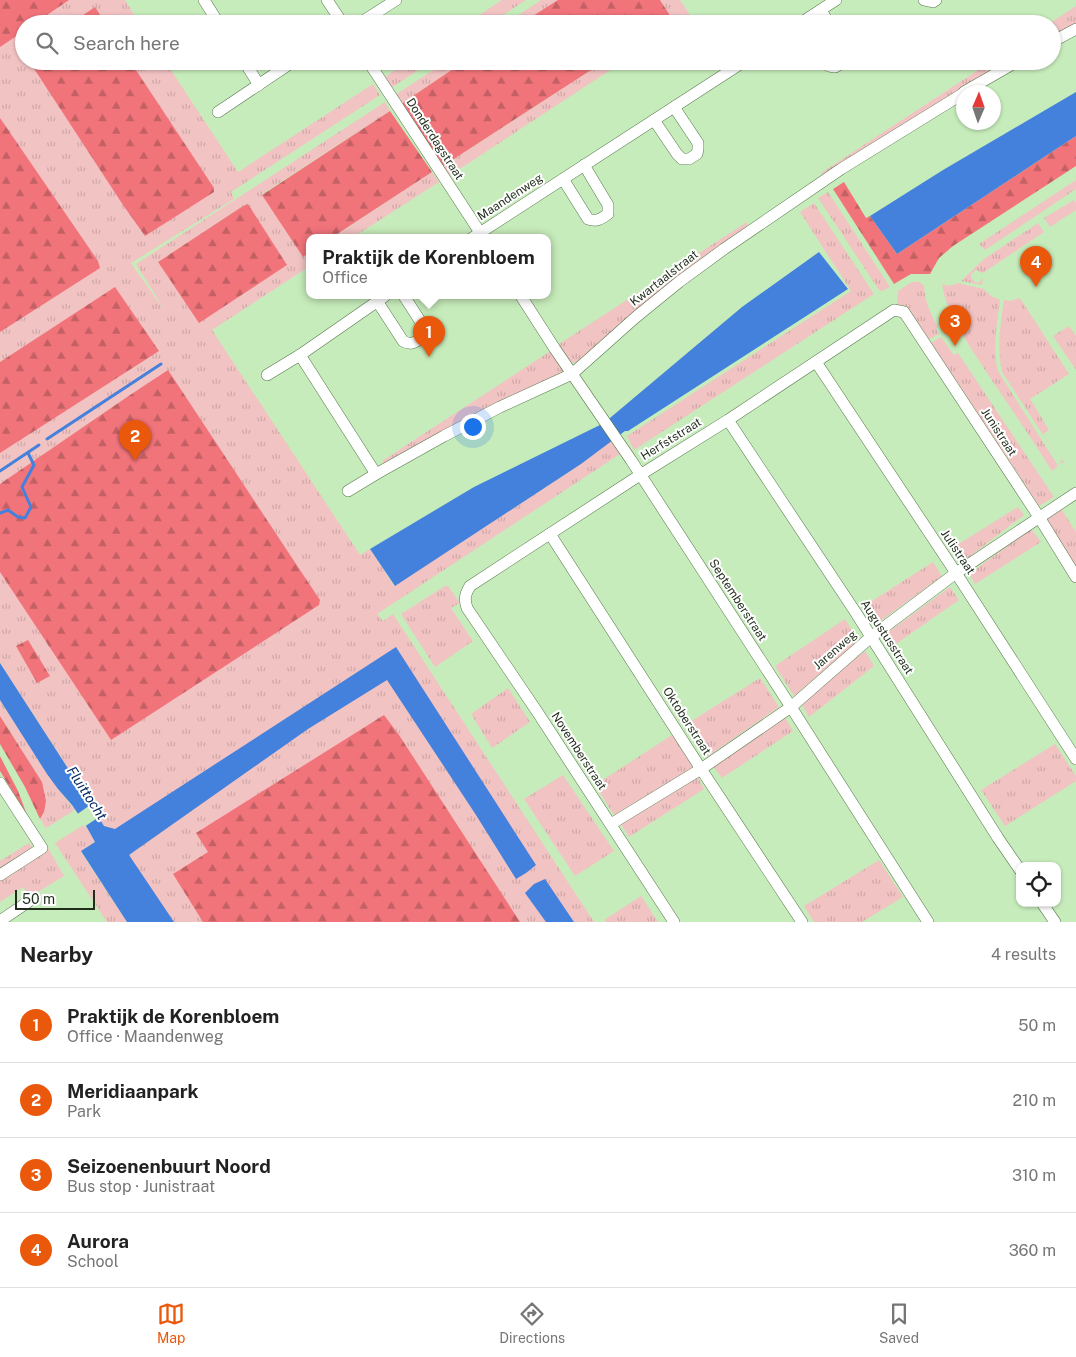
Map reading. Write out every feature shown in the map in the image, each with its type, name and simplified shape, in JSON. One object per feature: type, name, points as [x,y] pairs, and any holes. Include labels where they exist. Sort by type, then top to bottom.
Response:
[{"type":"street","points":[[204,0],[214,15]]},
{"type":"street","points":[[327,0],[337,15]]},
{"type":"street","points":[[373,15],[396,0]]},
{"type":"street","points":[[812,15],[836,0]]},
{"type":"street","points":[[924,0],[933,2],[936,0]]},
{"type":"street","points":[[820,10],[823,15]]},
{"type":"street","points":[[1061,37],[1076,29]]},
{"type":"street","points":[[250,70],[259,84]]},
{"type":"street","points":[[218,112],[280,70]]},
{"type":"street","name":"Donderdagstraat","points":[[374,70],[478,234]]},
{"type":"street","name":"Maandenweg","points":[[482,234],[584,165],[731,70]]},
{"type":"street","name":"Kwartaalstraat","points":[[978,85],[1003,70]]},
{"type":"street","name":"Kwartaalstraat","points":[[348,491],[484,415],[572,374],[636,317],[724,249],[841,169],[956,98]]},
{"type":"street","points":[[654,120],[677,154],[682,159],[689,160],[697,154],[698,143],[674,107]]},
{"type":"street","name":"Maandenweg","points":[[563,179],[588,219],[599,220],[608,214],[608,205],[584,165]]},
{"type":"street","points":[[266,375],[300,355],[380,299]]},
{"type":"street","points":[[382,299],[403,341],[407,344],[412,344],[423,337],[424,327],[406,299]]},
{"type":"street","name":"Septemberstraat","points":[[523,299],[791,707],[928,922]]},
{"type":"street","name":"Herfststraat","points":[[466,594],[470,586],[728,420],[894,310]]},
{"type":"street","name":"Junistraat","points":[[894,310],[904,312],[1039,517],[1076,577]]},
{"type":"street","points":[[300,355],[376,474]]},
{"type":"street","name":"Julistraat","points":[[816,362],[1076,758]]},
{"type":"street","name":"Augustusstraat","points":[[728,420],[871,637],[1016,864]]},
{"type":"street","name":"Jarenweg","points":[[611,824],[701,769],[791,707],[871,637],[956,573],[1076,493]]},
{"type":"street","name":"Oktoberstraat","points":[[550,534],[802,922]]},
{"type":"street","name":"Novemberstraat","points":[[466,594],[467,608],[674,922]]},
{"type":"street","points":[[0,783],[42,848],[0,875]]},
{"type":"street","points":[[0,921],[28,902]]},
{"type":"street","points":[[1045,907],[1055,922]]},
{"type":"green space","points":[[0,0],[125,0],[134,15],[15,15],[15,70],[171,70],[238,172],[373,84],[380,95],[231,192],[234,199],[131,263],[167,314],[136,264],[385,102],[390,111],[262,194],[303,257],[306,255],[306,269],[212,330],[360,555],[370,549],[394,586],[581,464],[611,441],[620,454],[377,614],[383,621],[393,614],[594,922],[174,922],[104,826],[98,815],[101,813],[92,799],[89,801],[0,663]],"holes":[[[248,204],[199,322],[158,262],[243,206]]]},
{"type":"green space","points":[[0,0],[69,0],[47,15],[15,15],[15,37],[0,47]]},
{"type":"green space","points":[[502,0],[526,0],[503,15],[480,15]]},
{"type":"green space","points":[[541,0],[558,0],[534,15],[518,15]]},
{"type":"green space","points":[[558,0],[660,0],[670,15],[534,15]]},
{"type":"green space","points":[[660,0],[680,0],[690,15],[670,15]]},
{"type":"green space","points":[[1076,6],[1076,24],[1061,32],[1061,16]]},
{"type":"green space","points":[[95,7],[100,15],[83,15]]},
{"type":"green space","points":[[35,70],[136,70],[214,188],[214,192],[145,236]]},
{"type":"green space","points":[[395,70],[418,70],[391,88],[385,77]]},
{"type":"green space","points":[[433,70],[452,70],[401,104],[395,95]]},
{"type":"green space","points":[[452,70],[591,70],[443,166],[401,104]]},
{"type":"green space","points":[[591,70],[610,70],[449,176],[443,166]]},
{"type":"green space","points":[[978,70],[994,70],[970,85],[956,85],[956,94],[823,176],[821,173]]},
{"type":"green space","points":[[390,111],[432,172],[337,234],[306,234],[306,255],[303,257],[262,195]]},
{"type":"green space","points":[[0,118],[98,261],[100,268],[0,332]]},
{"type":"green space","points":[[1076,136],[1076,166],[953,246],[939,258],[930,274],[911,274],[894,284],[833,189],[844,182],[866,218],[870,216],[897,254]]},
{"type":"green space","points":[[432,172],[439,182],[358,234],[337,234]]},
{"type":"green space","points":[[1076,180],[1076,189],[985,250],[979,244]]},
{"type":"green space","points":[[828,192],[890,287],[882,291],[879,290],[818,198]]},
{"type":"green space","points":[[1074,200],[1076,210],[1050,227],[1044,218]]},
{"type":"green space","points":[[814,203],[874,294],[634,450],[627,436],[851,291],[800,212]]},
{"type":"green space","points":[[248,204],[287,265],[199,323],[158,262]]},
{"type":"green space","points":[[747,222],[747,226],[696,264],[577,363],[570,362],[556,346]]},
{"type":"green space","points":[[1038,223],[1044,232],[983,273],[976,270],[971,274],[971,278],[975,282],[978,283],[981,281],[981,278],[983,279],[982,285],[961,281],[984,259]]},
{"type":"green space","points":[[912,282],[920,282],[924,285],[928,307],[938,327],[936,329],[939,334],[928,340],[907,309],[903,305],[897,305],[898,291]]},
{"type":"green space","points":[[958,283],[984,289],[991,296],[1000,300],[995,345],[998,371],[1058,466],[1052,471],[955,321],[944,296],[942,284],[949,286]]},
{"type":"green space","points":[[115,287],[159,351],[0,453],[0,362]]},
{"type":"green space","points":[[1020,298],[1069,374],[1030,399],[1049,430],[1043,434],[1059,459],[1002,372],[999,345],[1004,300],[1010,301]]},
{"type":"green space","points":[[1069,326],[1076,336],[1076,370],[1053,336]]},
{"type":"green space","points":[[941,337],[954,355],[958,353],[1054,497],[1039,506],[931,343]]},
{"type":"green space","points":[[552,350],[563,370],[562,373],[385,465],[382,461]]},
{"type":"green space","points":[[168,370],[320,600],[319,605],[111,740],[0,572],[0,484]]},
{"type":"green space","points":[[1018,507],[1024,515],[960,564],[952,548]]},
{"type":"green space","points":[[1060,507],[1076,532],[1076,567],[1044,518]]},
{"type":"green space","points":[[1031,529],[1041,542],[975,584],[969,574]]},
{"type":"green space","points":[[933,562],[942,576],[875,625],[864,606]]},
{"type":"green space","points":[[445,586],[448,586],[460,603],[451,608],[473,641],[435,667],[401,614]]},
{"type":"green space","points":[[950,587],[959,600],[890,648],[883,636]]},
{"type":"green space","points":[[845,619],[858,641],[794,696],[775,666]]},
{"type":"green space","points":[[28,640],[50,676],[37,683],[16,646]]},
{"type":"green space","points":[[865,651],[874,666],[809,717],[801,703]]},
{"type":"green space","points":[[760,678],[779,707],[707,757],[685,725]]},
{"type":"green space","points":[[508,688],[530,722],[492,748],[471,714]]},
{"type":"green space","points":[[0,700],[58,789],[75,810],[46,828],[40,819],[44,812],[42,782],[0,716]]},
{"type":"green space","points":[[384,715],[399,735],[520,922],[203,922],[173,874],[208,852],[196,833]]},
{"type":"green space","points":[[0,716],[42,782],[46,801],[44,812],[40,819],[25,787],[0,744]]},
{"type":"green space","points":[[785,717],[793,731],[722,778],[713,766]]},
{"type":"green space","points":[[672,735],[694,768],[614,815],[595,785]]},
{"type":"green space","points":[[1055,744],[1076,776],[1076,781],[1005,826],[981,790]]},
{"type":"green space","points":[[0,756],[18,791],[27,815],[0,771]]},
{"type":"green space","points":[[563,775],[614,851],[575,876],[524,799]]},
{"type":"green space","points":[[697,776],[704,789],[629,837],[620,823]]},
{"type":"green space","points":[[85,824],[95,842],[81,852],[127,922],[107,922],[55,843]]},
{"type":"green space","points":[[29,843],[38,855],[48,848],[64,876],[30,897],[23,887],[0,902],[0,861]]},
{"type":"green space","points":[[879,860],[903,897],[862,922],[814,922],[804,906]]},
{"type":"green space","points":[[641,896],[658,922],[606,922],[604,920]]},
{"type":"water","points":[[1076,92],[1076,136],[897,254],[870,216],[943,170]]},
{"type":"water","points":[[819,252],[848,289],[628,431],[625,431],[581,464],[395,586],[370,549],[474,487],[604,423],[742,307]]},
{"type":"water","points":[[396,647],[536,865],[516,879],[387,680],[308,729],[129,855],[174,922],[127,922],[81,851],[95,842],[85,824],[47,774],[0,700],[0,663],[104,826],[115,829]]},
{"type":"water","points":[[545,879],[574,922],[546,922],[525,893],[534,884]]},
{"type":"pier","points":[[93,803],[102,816],[84,827],[76,815]]},
{"type":"waterway","points":[[47,439],[161,364]]},
{"type":"waterway","points":[[0,471],[39,445]]},
{"type":"waterway","points":[[0,513],[8,510],[18,517],[25,518],[31,507],[22,487],[34,465],[28,453]]},
{"type":"place","name":"Aurora","points":[[1036,287]]},
{"type":"place","name":"Seizoenenbuurt Noord","points":[[955,346]]},
{"type":"place","name":"Praktijk de Korenbloem","points":[[429,357]]},
{"type":"place","name":"Meridiaanpark","points":[[135,461]]},
{"type":"water label","name":"Fluittocht","points":[[87,793]]}]
